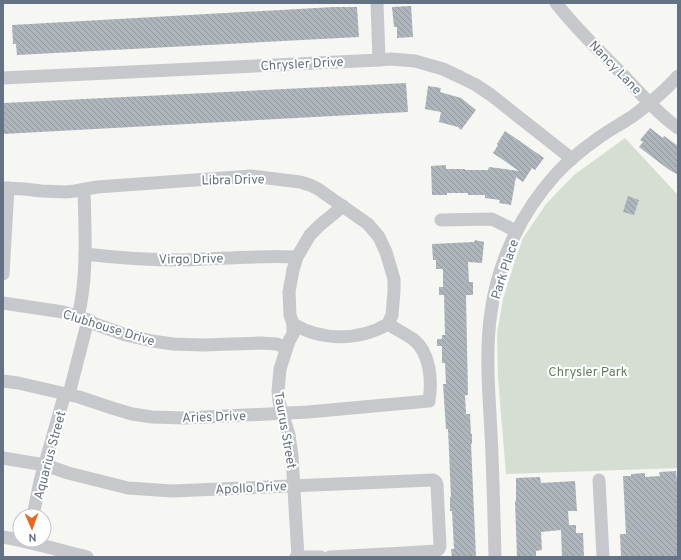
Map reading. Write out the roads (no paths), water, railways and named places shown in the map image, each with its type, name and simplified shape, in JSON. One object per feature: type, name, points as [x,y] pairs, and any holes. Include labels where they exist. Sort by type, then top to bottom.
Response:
[{"type":"street","points":[[377,3],[379,60]]},
{"type":"street","name":"Nancy Lane","points":[[556,3],[581,32],[670,122],[678,128]]},
{"type":"street","name":"Chrysler Drive","points":[[3,78],[391,59],[415,61],[443,69],[476,85],[572,158]]},
{"type":"street","name":"Park Place","points":[[495,557],[488,375],[491,312],[499,273],[516,231],[539,194],[557,174],[572,158],[597,139],[632,116],[650,102],[678,76]]},
{"type":"street","name":"Libra Drive","points":[[5,188],[59,192],[84,190],[97,187],[251,176],[300,182],[310,185],[368,224],[379,237],[386,252],[394,279],[392,315],[388,324]]},
{"type":"street","points":[[3,274],[5,188]]},
{"type":"street","name":"Aquarius Street","points":[[35,508],[44,465],[67,394],[83,318],[82,301],[85,254],[84,190]]},
{"type":"street","name":"Taurus Street","points":[[297,557],[292,456],[289,435],[279,402],[278,391],[280,369],[288,341],[293,334],[289,292],[297,257],[310,235],[343,206]]},
{"type":"street","points":[[441,220],[492,220],[516,231]]},
{"type":"street","name":"Virgo Drive","points":[[85,254],[122,258],[182,260],[279,256],[297,257]]},
{"type":"street","name":"Clubhouse Drive","points":[[3,303],[64,312],[126,335],[152,341],[202,345],[260,343],[277,344],[286,348]]},
{"type":"street","points":[[293,324],[308,332],[328,336],[355,336],[367,334],[388,324]]},
{"type":"street","name":"Aries Drive","points":[[3,381],[79,396],[132,414],[152,417],[197,418],[283,414],[429,402],[430,374],[424,354],[414,340],[388,324]]},
{"type":"street","name":"Apollo Drive","points":[[3,458],[44,465],[75,475],[128,488],[172,491],[433,480],[437,485],[439,549],[436,551],[405,555]]},
{"type":"street","points":[[599,480],[604,557]]},
{"type":"street","points":[[50,548],[87,557]]},
{"type":"street","points":[[330,557],[405,555]]},
{"type":"street","points":[[297,557],[321,557]]},
{"type":"park label","name":"Chrysler Park","points":[[588,371]]}]
